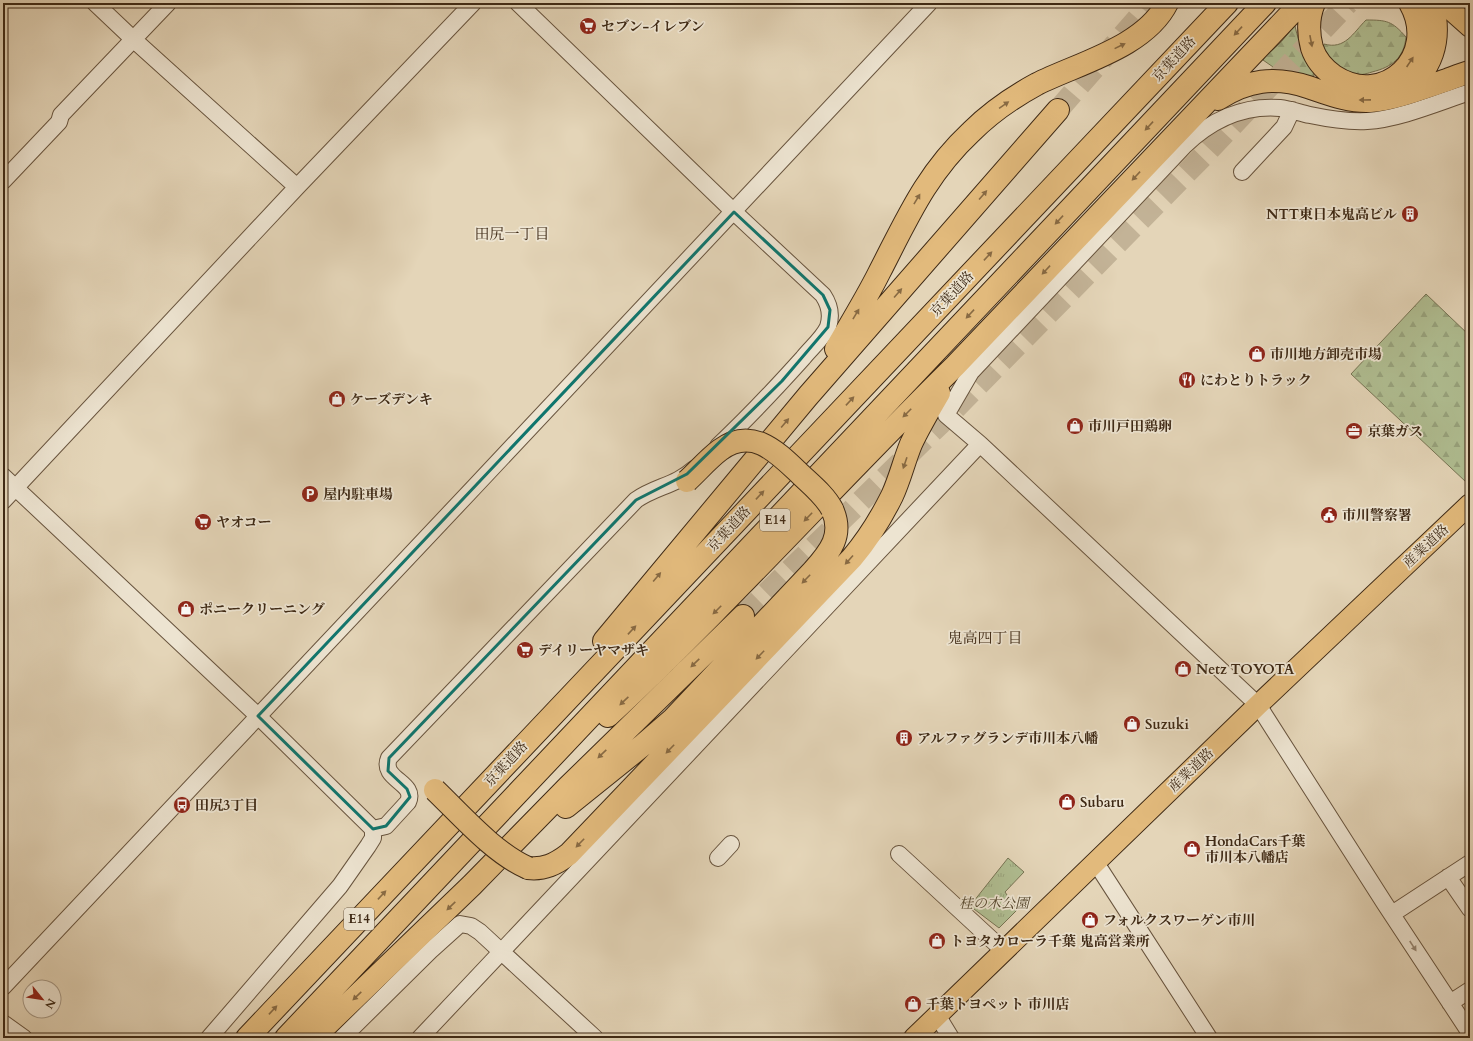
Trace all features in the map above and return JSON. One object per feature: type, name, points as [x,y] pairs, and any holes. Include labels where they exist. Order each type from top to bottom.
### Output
[{"type":"highway","points":[[808,396],[863,304],[920,194],[938,167],[955,147],[987,117],[1022,93],[1045,80],[1135,39],[1156,21],[1167,3]]},
{"type":"highway","name":"京葉道路","points":[[247,1038],[1227,3]]},
{"type":"highway","name":"京葉道路","points":[[286,1038],[1265,3]]},
{"type":"highway","points":[[455,858],[658,670],[755,572],[955,366],[1301,3]]},
{"type":"highway","points":[[1314,3],[1310,17],[1309,30],[1310,41],[1318,60],[1324,68],[1343,82],[1354,86],[1385,83],[1394,79],[1414,57],[1420,39],[1418,18],[1410,3]]},
{"type":"highway","points":[[1393,96],[1418,79],[1434,49],[1437,27],[1432,3]]},
{"type":"highway","points":[[1172,137],[1214,101],[1235,88],[1248,84],[1270,81],[1290,82],[1332,96],[1355,101],[1369,101],[1393,96],[1470,72]]},
{"type":"highway","points":[[471,801],[808,396],[1058,110]]},
{"type":"highway","points":[[435,790],[499,850],[513,861],[528,868],[540,868],[552,865],[569,854],[852,558],[870,535],[883,512],[897,483],[918,429],[955,366]]},
{"type":"highway","points":[[472,886],[602,777],[643,746],[672,719],[813,571],[833,545],[836,535],[837,521],[832,509],[824,497],[785,460],[767,446],[754,441],[739,442],[724,447],[687,481]]},
{"type":"highway","points":[[313,1038],[472,886],[568,787],[743,616]]},
{"type":"main road","points":[[1443,3],[1470,27]]},
{"type":"main road","name":"産業道路","points":[[914,1038],[1258,705],[1470,504]]},
{"type":"street","points":[[96,3],[133,39],[297,187]]},
{"type":"street","points":[[3,181],[59,122],[61,116],[168,3]]},
{"type":"street","points":[[3,501],[297,187],[473,3]]},
{"type":"street","points":[[373,829],[386,826],[408,802],[410,797],[410,792],[388,771],[387,766],[389,758],[636,500],[645,494],[667,486],[687,474],[734,431],[777,387],[822,336],[828,327],[830,318],[830,310],[823,295],[734,212],[518,3]]},
{"type":"street","points":[[3,988],[930,3]]},
{"type":"street","points":[[1470,92],[1406,113],[1369,121],[1334,120],[1292,110],[1265,108],[1236,113],[1214,122],[1194,137],[971,372],[946,415],[980,444],[1258,705],[1470,1033]]},
{"type":"street","points":[[1242,172],[1284,127],[1292,110]]},
{"type":"street","points":[[420,1038],[980,444]]},
{"type":"street","points":[[3,476],[258,716],[373,829],[373,838],[340,886],[209,1038]]},
{"type":"street","points":[[718,858],[731,844]]},
{"type":"street","points":[[899,854],[1004,951]]},
{"type":"street","points":[[1096,863],[1209,1038]]},
{"type":"street","points":[[1392,914],[1470,863]]},
{"type":"street","points":[[1448,877],[1470,909]]},
{"type":"street","points":[[342,1038],[430,951],[460,924],[471,926],[480,932],[595,1038]]},
{"type":"street","points":[[1450,1003],[1470,990]]},
{"type":"street","points":[[937,1016],[951,1038]]},
{"type":"street","points":[[3,1023],[24,1038]]},
{"type":"highlighted area","points":[[734,212],[823,295],[830,310],[828,327],[782,381],[687,474],[636,500],[389,758],[388,771],[407,789],[410,797],[386,826],[373,829],[258,716]]},
{"type":"green space","points":[[1366,20],[1389,22],[1397,28],[1406,37],[1403,51],[1391,64],[1379,70],[1359,75],[1347,73],[1339,68],[1322,51],[1324,44],[1338,45],[1353,35]]},
{"type":"green space","points":[[1295,26],[1305,56],[1314,73],[1314,76],[1309,78],[1276,69],[1263,60]]},
{"type":"green space","points":[[1426,294],[1470,336],[1470,479],[1466,482],[1351,374]]},
{"type":"green space","name":"桂の木公園","points":[[1008,858],[1024,872],[1005,892],[1017,910],[999,928],[970,906]]},
{"type":"tunnel","points":[[1058,110],[1151,3]]},
{"type":"tunnel","points":[[743,616],[940,424],[1208,151],[1348,3]]},
{"type":"place","name":"セブン-イレブン","points":[[588,26]]},
{"type":"place","name":"NTT東日本鬼高ビル","points":[[1410,214]]},
{"type":"place","name":"市川地方卸売市場","points":[[1257,354]]},
{"type":"place","name":"にわとりトラック","points":[[1187,380]]},
{"type":"place","name":"ケーズデンキ","points":[[337,399]]},
{"type":"place","name":"市川戸田鶏卵","points":[[1075,426]]},
{"type":"place","name":"京葉ガス","points":[[1354,431]]},
{"type":"place","name":"屋内駐車場","points":[[310,494]]},
{"type":"place","name":"市川警察署","points":[[1329,515]]},
{"type":"place","name":"ヤオコー","points":[[203,522]]},
{"type":"place","name":"ポニークリーニング","points":[[186,609]]},
{"type":"place","name":"デイリーヤマザキ","points":[[525,650]]},
{"type":"place","name":"Netz TOYOTA","points":[[1183,669]]},
{"type":"place","name":"Suzuki","points":[[1132,724]]},
{"type":"place","name":"アルファグランデ市川本八幡","points":[[904,738]]},
{"type":"place","name":"Subaru","points":[[1067,802]]},
{"type":"place","name":"田尻3丁目","points":[[182,805]]},
{"type":"place","name":"HondaCars千葉 市川本八幡店","points":[[1192,849]]},
{"type":"place","name":"フォルクスワーゲン市川","points":[[1090,920]]},
{"type":"place","name":"トヨタカローラ千葉 鬼高営業所","points":[[937,941]]},
{"type":"place","name":"千葉トヨペット 市川店","points":[[913,1004]]},
{"type":"district","name":"田尻一丁目","points":[[512,234]]},
{"type":"district","name":"鬼高四丁目","points":[[985,638]]}]
